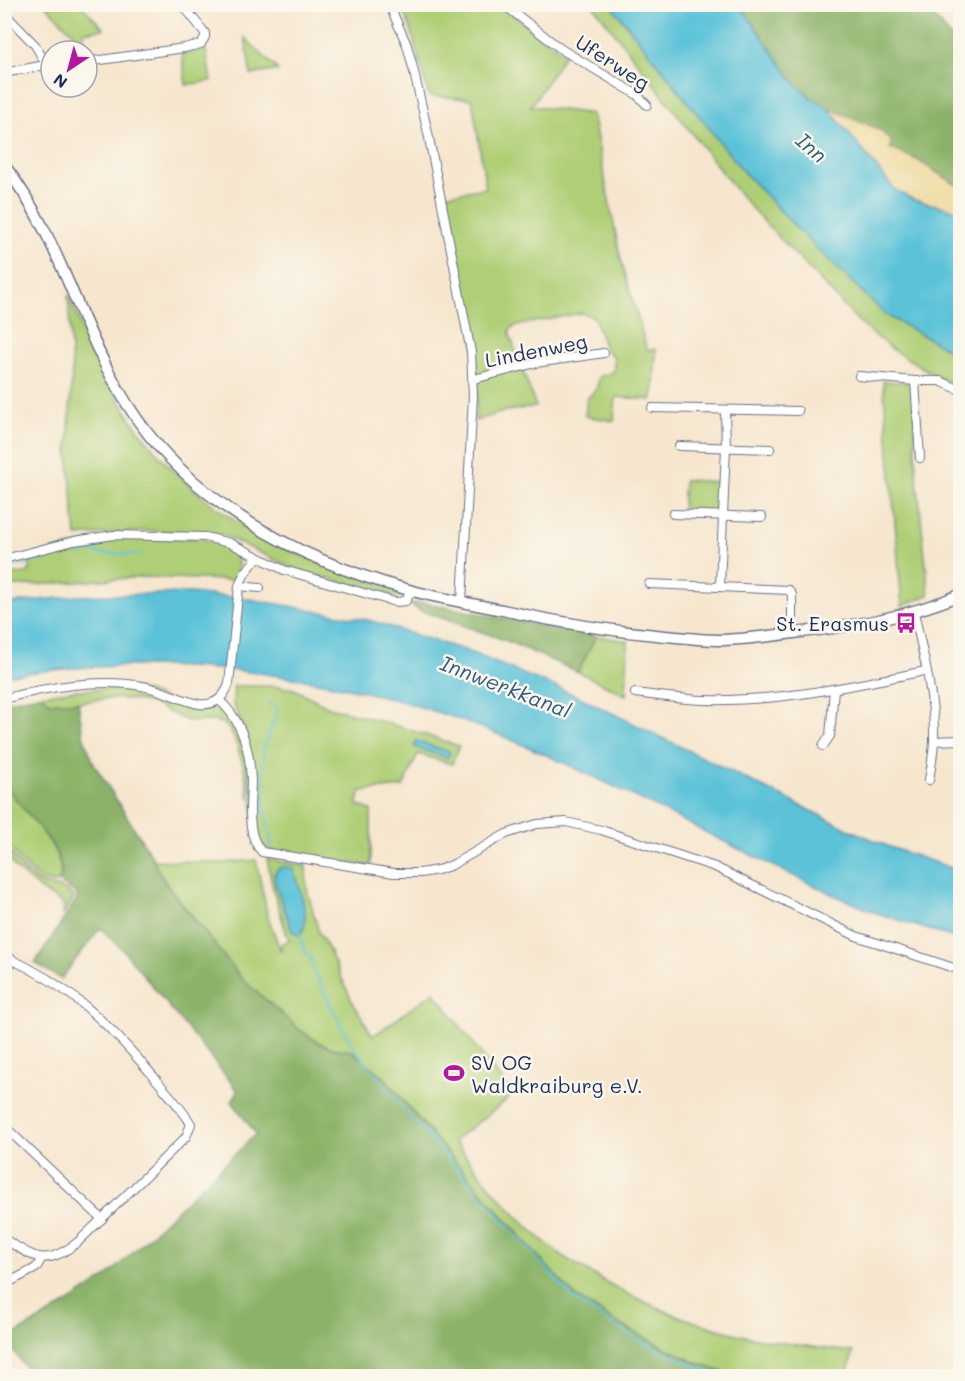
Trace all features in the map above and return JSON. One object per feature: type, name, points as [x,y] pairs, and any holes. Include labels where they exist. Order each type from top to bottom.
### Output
[{"type":"street","points":[[99,60],[201,44],[205,37],[204,31],[182,4]]},
{"type":"street","points":[[389,4],[406,45],[428,133],[468,334],[474,379],[462,602]]},
{"type":"street","name":"Uferweg","points":[[503,4],[547,39],[636,94],[647,105]]},
{"type":"street","points":[[4,13],[39,50]]},
{"type":"street","points":[[4,73],[39,66]]},
{"type":"street","points":[[4,165],[26,197],[47,236],[114,383],[141,424],[174,462],[198,485],[227,507],[285,544],[342,568],[411,590],[462,602],[597,629],[698,639],[750,639],[840,628],[914,612],[960,595]]},
{"type":"street","name":"Lindenweg","points":[[474,379],[536,363],[604,353]]},
{"type":"street","points":[[859,376],[940,381],[960,390]]},
{"type":"street","points":[[915,381],[920,458]]},
{"type":"street","points":[[652,408],[798,411]]},
{"type":"street","points":[[720,586],[726,447],[725,410]]},
{"type":"street","points":[[679,446],[770,449]]},
{"type":"street","points":[[673,514],[762,517]]},
{"type":"street","points":[[4,559],[74,541],[114,535],[205,537],[230,543],[257,558],[303,576],[395,602],[406,601],[411,590]]},
{"type":"street","points":[[4,699],[34,690],[57,687],[123,684],[152,688],[199,705],[219,700],[225,693],[230,678],[239,589],[245,573],[257,558]]},
{"type":"street","points":[[649,584],[789,590],[792,595],[792,634]]},
{"type":"street","points":[[239,589],[260,588]]},
{"type":"street","points":[[914,612],[932,704],[934,741],[929,780]]},
{"type":"street","points":[[635,693],[693,699],[737,699],[834,690],[925,671]]},
{"type":"street","points":[[823,746],[830,736],[834,690]]},
{"type":"street","points":[[219,700],[236,720],[245,741],[250,765],[252,826],[257,847],[261,852],[394,873],[420,873],[445,868],[489,842],[522,828],[550,822],[584,825],[692,858],[856,936],[960,970]]},
{"type":"street","points":[[934,741],[960,740]]},
{"type":"street","points":[[4,978],[8,958],[60,986],[100,1018],[188,1119],[191,1128],[186,1137],[70,1248],[51,1258],[42,1258],[26,1253],[4,1239]]},
{"type":"street","points":[[4,1126],[102,1219]]},
{"type":"street","points":[[4,1285],[36,1268],[42,1258]]},
{"type":"green space","points":[[45,5],[81,5],[104,29],[83,32],[84,39],[75,39],[74,34]]},
{"type":"green space","points":[[400,5],[500,5],[565,54],[531,106],[592,114],[620,256],[647,350],[656,349],[654,388],[651,400],[616,397],[614,421],[585,416],[587,399],[597,388],[599,377],[613,372],[615,358],[605,349],[594,317],[581,313],[514,326],[510,330],[536,407],[506,411],[475,421],[477,384],[474,338],[443,195],[486,188],[472,99],[429,96],[410,27]]},
{"type":"green space","points":[[593,5],[611,5],[742,170],[802,234],[886,315],[960,356],[960,386],[940,378],[893,350],[861,324],[732,185]]},
{"type":"green space","points":[[740,5],[924,5],[960,47],[960,185],[917,160],[890,148],[810,97],[793,81]]},
{"type":"green space","points":[[245,38],[278,70],[251,75]]},
{"type":"green space","points":[[206,50],[211,81],[186,85],[182,53]]},
{"type":"green space","points":[[68,294],[93,352],[124,408],[155,450],[192,488],[257,534],[309,559],[399,591],[401,593],[398,597],[297,570],[213,533],[147,531],[76,536],[68,452],[72,369]]},
{"type":"green space","points":[[883,381],[914,383],[916,469],[929,595],[902,606]]},
{"type":"green space","points":[[684,480],[719,482],[717,514],[682,512]]},
{"type":"green space","points":[[126,538],[180,538],[220,544],[233,550],[237,556],[238,574],[231,580],[143,577],[5,587],[4,575],[28,573],[29,561],[34,555],[85,543]]},
{"type":"green space","points":[[412,603],[425,603],[596,636],[578,672],[507,641],[419,610],[411,605]]},
{"type":"green space","points":[[596,636],[628,641],[626,695],[578,672]]},
{"type":"green space","points":[[234,686],[271,686],[294,689],[329,707],[459,746],[452,764],[418,754],[403,787],[361,791],[357,805],[371,810],[371,866],[268,850],[258,840],[254,825],[247,737],[233,704]]},
{"type":"green space","points":[[131,688],[152,693],[183,706],[220,711],[229,717],[236,725],[245,749],[249,799],[235,739],[222,723],[189,721],[137,700],[110,699],[55,703],[38,695],[75,690]]},
{"type":"green space","points":[[38,695],[50,702],[78,702],[83,735],[94,764],[154,860],[165,883],[242,979],[301,1031],[321,1044],[352,1051],[383,1076],[541,1260],[576,1297],[615,1322],[651,1341],[697,1363],[733,1376],[32,1376],[5,1340],[63,1306],[109,1275],[256,1134],[232,1101],[238,1091],[123,950],[100,928],[61,979],[35,963],[77,899],[77,894],[59,882],[61,870],[52,844],[12,795],[5,780],[4,702]]},
{"type":"green space","points":[[4,784],[51,844],[61,871],[59,882],[43,880],[34,874],[19,859],[4,835]]},
{"type":"green space","points":[[4,843],[32,877],[44,884],[64,890],[74,897],[63,915],[62,903],[41,890],[15,868],[5,853]]},
{"type":"green space","points":[[267,859],[306,866],[307,889],[319,933],[352,1001],[373,1036],[434,992],[513,1095],[454,1141],[500,1197],[538,1236],[562,1256],[611,1285],[680,1317],[750,1337],[853,1352],[847,1376],[733,1376],[697,1363],[651,1341],[615,1322],[576,1297],[541,1260],[383,1076],[352,1051],[321,1044],[301,1031],[242,979],[166,883],[154,860],[222,863],[256,860],[268,917],[281,952],[281,944],[289,941],[273,889]],"holes":[[[297,878],[300,892],[281,897],[275,883]]]},
{"type":"sand","points":[[828,108],[880,130],[891,141],[890,148],[917,160],[960,185],[960,211],[914,200],[895,190]]},
{"type":"water","name":"Inn","points":[[611,5],[740,5],[793,81],[810,97],[828,108],[895,190],[914,200],[960,211],[960,356],[886,315],[802,234],[742,170]]},
{"type":"water","name":"Innwerkkanal","points":[[190,593],[249,599],[368,620],[467,651],[575,695],[848,829],[890,847],[960,871],[960,940],[874,912],[834,895],[590,775],[507,738],[387,697],[324,683],[260,673],[195,667],[131,666],[67,669],[5,676],[5,604],[78,596]]},
{"type":"water","points":[[416,741],[450,752],[448,758],[414,747]]},
{"type":"water","points":[[279,868],[292,868],[303,903],[305,922],[299,935],[292,931],[275,883],[274,874]]},
{"type":"waterway","points":[[77,554],[94,551],[100,554],[141,554]]},
{"type":"waterway","points":[[4,568],[66,555]]},
{"type":"waterway","points":[[268,703],[275,706],[277,711],[263,749],[264,803],[272,847]]},
{"type":"waterway","points":[[299,932],[304,950],[312,961],[315,973],[354,1048],[406,1112],[574,1299],[645,1344],[718,1376]]},
{"type":"place","name":"St. Erasmus","points":[[906,623]]},
{"type":"place","name":"SV OG Waldkraiburg e.V.","points":[[454,1073]]}]
